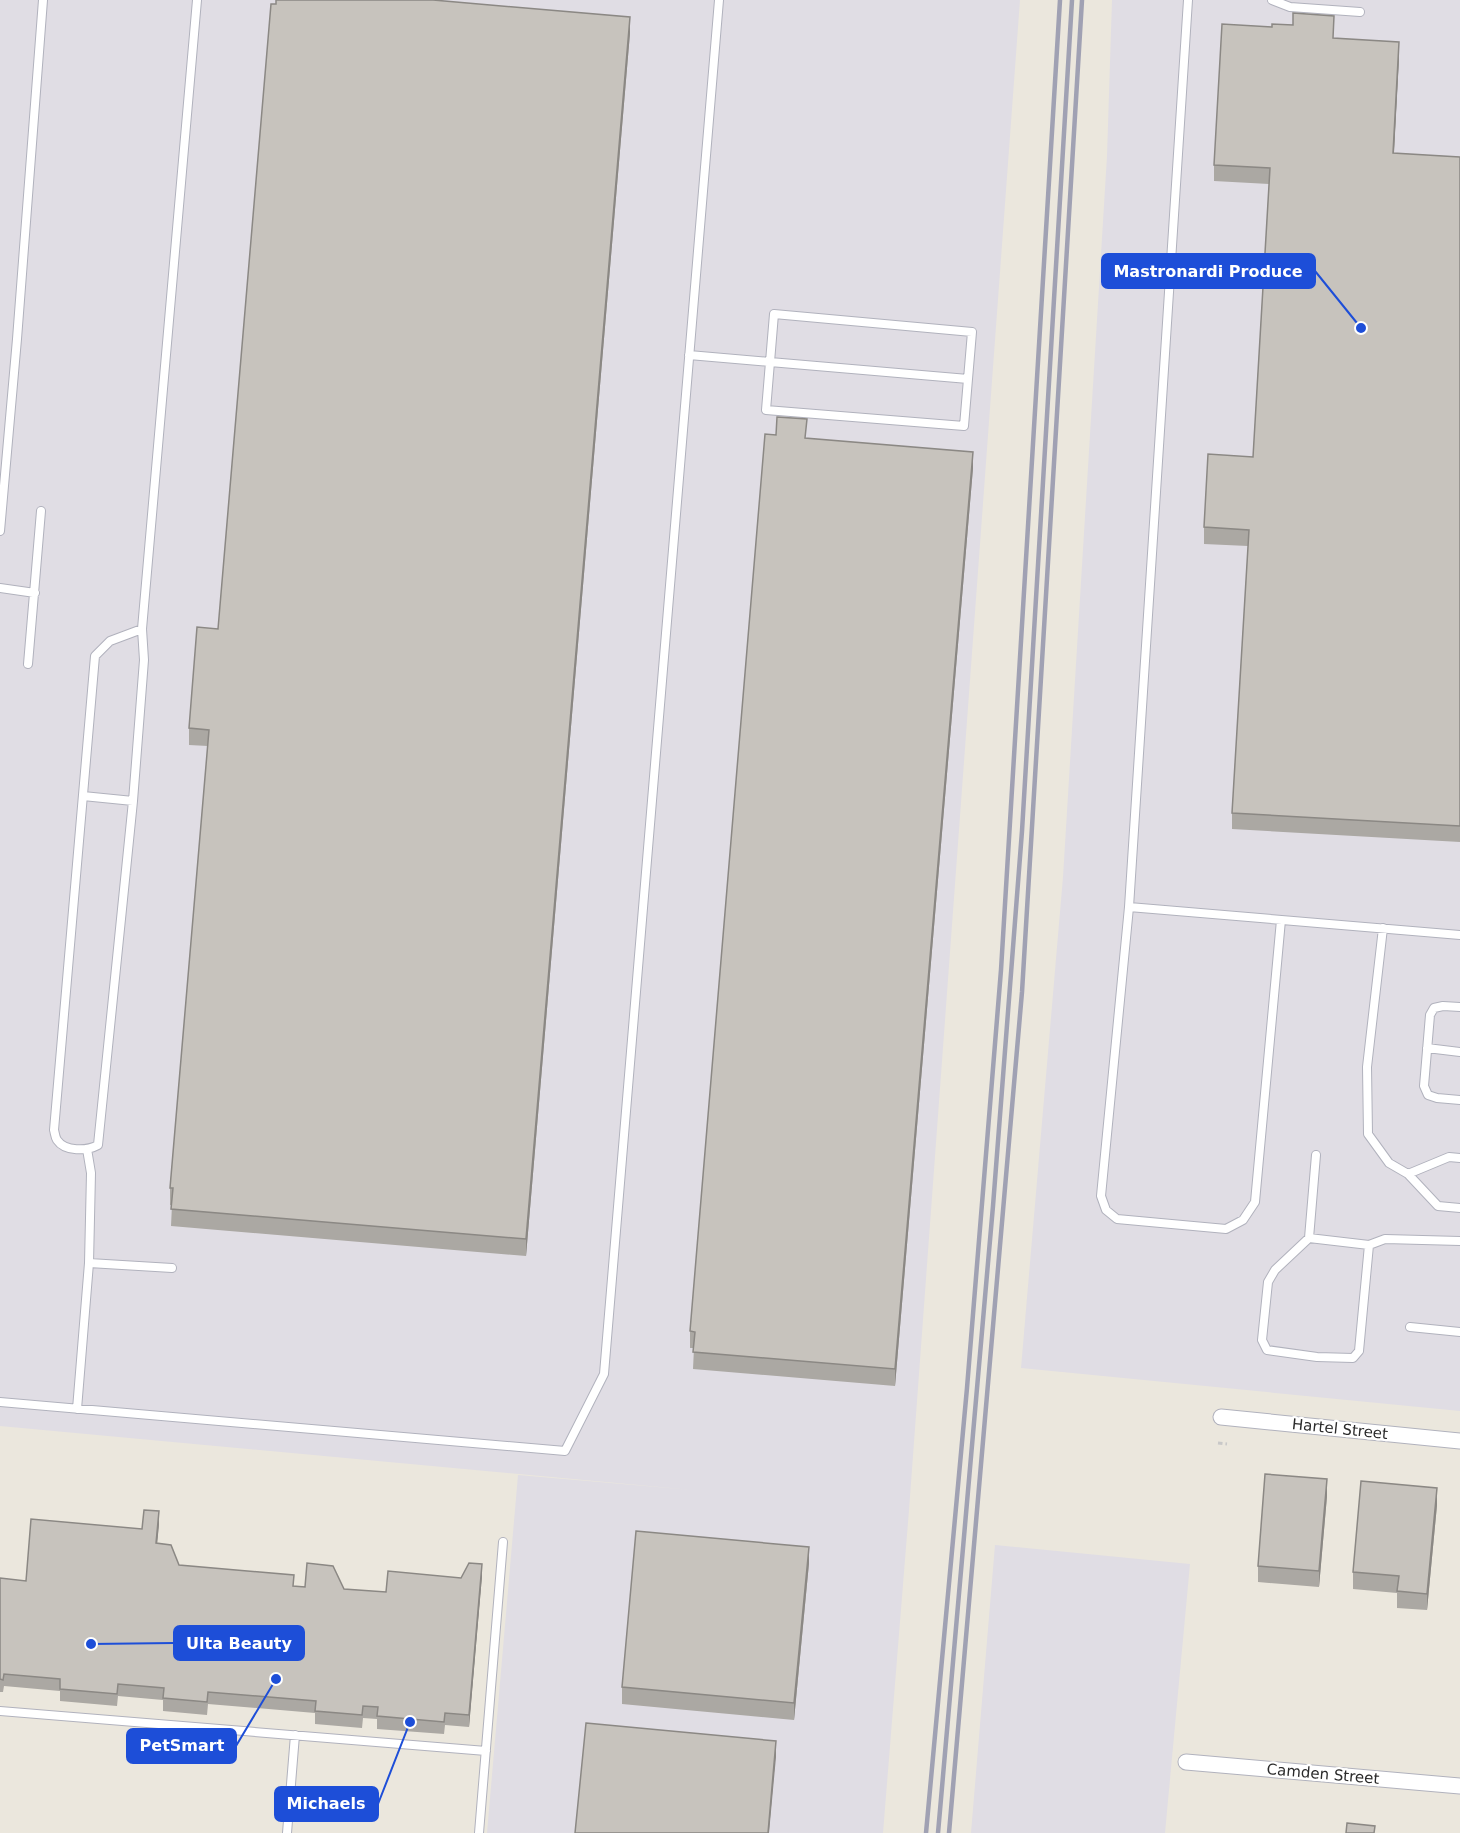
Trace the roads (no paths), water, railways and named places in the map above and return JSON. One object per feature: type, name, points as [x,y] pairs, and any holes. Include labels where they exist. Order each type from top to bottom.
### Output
[{"type":"street","name":"Hartel Street","points":[[1221,1417],[1460,1441]]},
{"type":"street","name":"Camden Street","points":[[1186,1762],[1460,1786]]},
{"type":"lane","points":[[0,531],[43,0]]},
{"type":"lane","points":[[142,629],[110,641],[95,656],[54,1130],[57,1141],[70,1149],[87,1149],[98,1145],[134,801],[144,660],[142,629],[197,0]]},
{"type":"lane","points":[[0,1402],[565,1451],[604,1374],[718,0]]},
{"type":"lane","points":[[1188,0],[1129,907],[1101,1196],[1106,1210],[1117,1219],[1226,1229],[1243,1220],[1255,1203],[1281,920]]},
{"type":"lane","points":[[1272,0],[1290,7],[1309,4],[1360,12]]},
{"type":"lane","points":[[774,314],[972,332],[964,426],[766,410],[770,362],[774,314]]},
{"type":"lane","points":[[689,355],[968,380]]},
{"type":"lane","points":[[28,664],[41,511]]},
{"type":"lane","points":[[0,588],[34,592]]},
{"type":"lane","points":[[83,796],[134,801]]},
{"type":"lane","points":[[1129,907],[1460,935]]},
{"type":"lane","points":[[1383,928],[1366,1067],[1368,1134],[1389,1163],[1408,1174],[1438,1206],[1460,1208]]},
{"type":"lane","points":[[1460,1007],[1434,1008],[1430,1015],[1424,1086],[1428,1095],[1460,1100]]},
{"type":"lane","points":[[1427,1048],[1460,1052]]},
{"type":"lane","points":[[77,1409],[89,1263],[91,1173],[87,1149]]},
{"type":"lane","points":[[1316,1155],[1309,1238],[1275,1270],[1268,1282],[1262,1340],[1267,1350],[1317,1357],[1353,1358],[1359,1351],[1369,1245]]},
{"type":"lane","points":[[1408,1174],[1449,1157],[1460,1158]]},
{"type":"lane","points":[[1309,1238],[1369,1245],[1384,1239],[1460,1241]]},
{"type":"lane","points":[[89,1263],[172,1268]]},
{"type":"lane","points":[[1410,1327],[1460,1332]]},
{"type":"lane","points":[[479,1833],[503,1542]]},
{"type":"lane","points":[[0,1711],[486,1751]]},
{"type":"lane","points":[[287,1833],[296,1735]]},
{"type":"railway","points":[[926,1833],[967,1388],[1001,970],[1060,0]]},
{"type":"railway","points":[[938,1833],[993,1206],[1022,831],[1072,0]]},
{"type":"railway","points":[[949,1833],[1022,992],[1082,0]]},
{"type":"place","name":"Mastronardi Produce","points":[[1361,328]]},
{"type":"place","name":"Ulta Beauty","points":[[91,1644]]},
{"type":"place","name":"PetSmart","points":[[276,1679]]},
{"type":"place","name":"Michaels","points":[[410,1722]]}]
